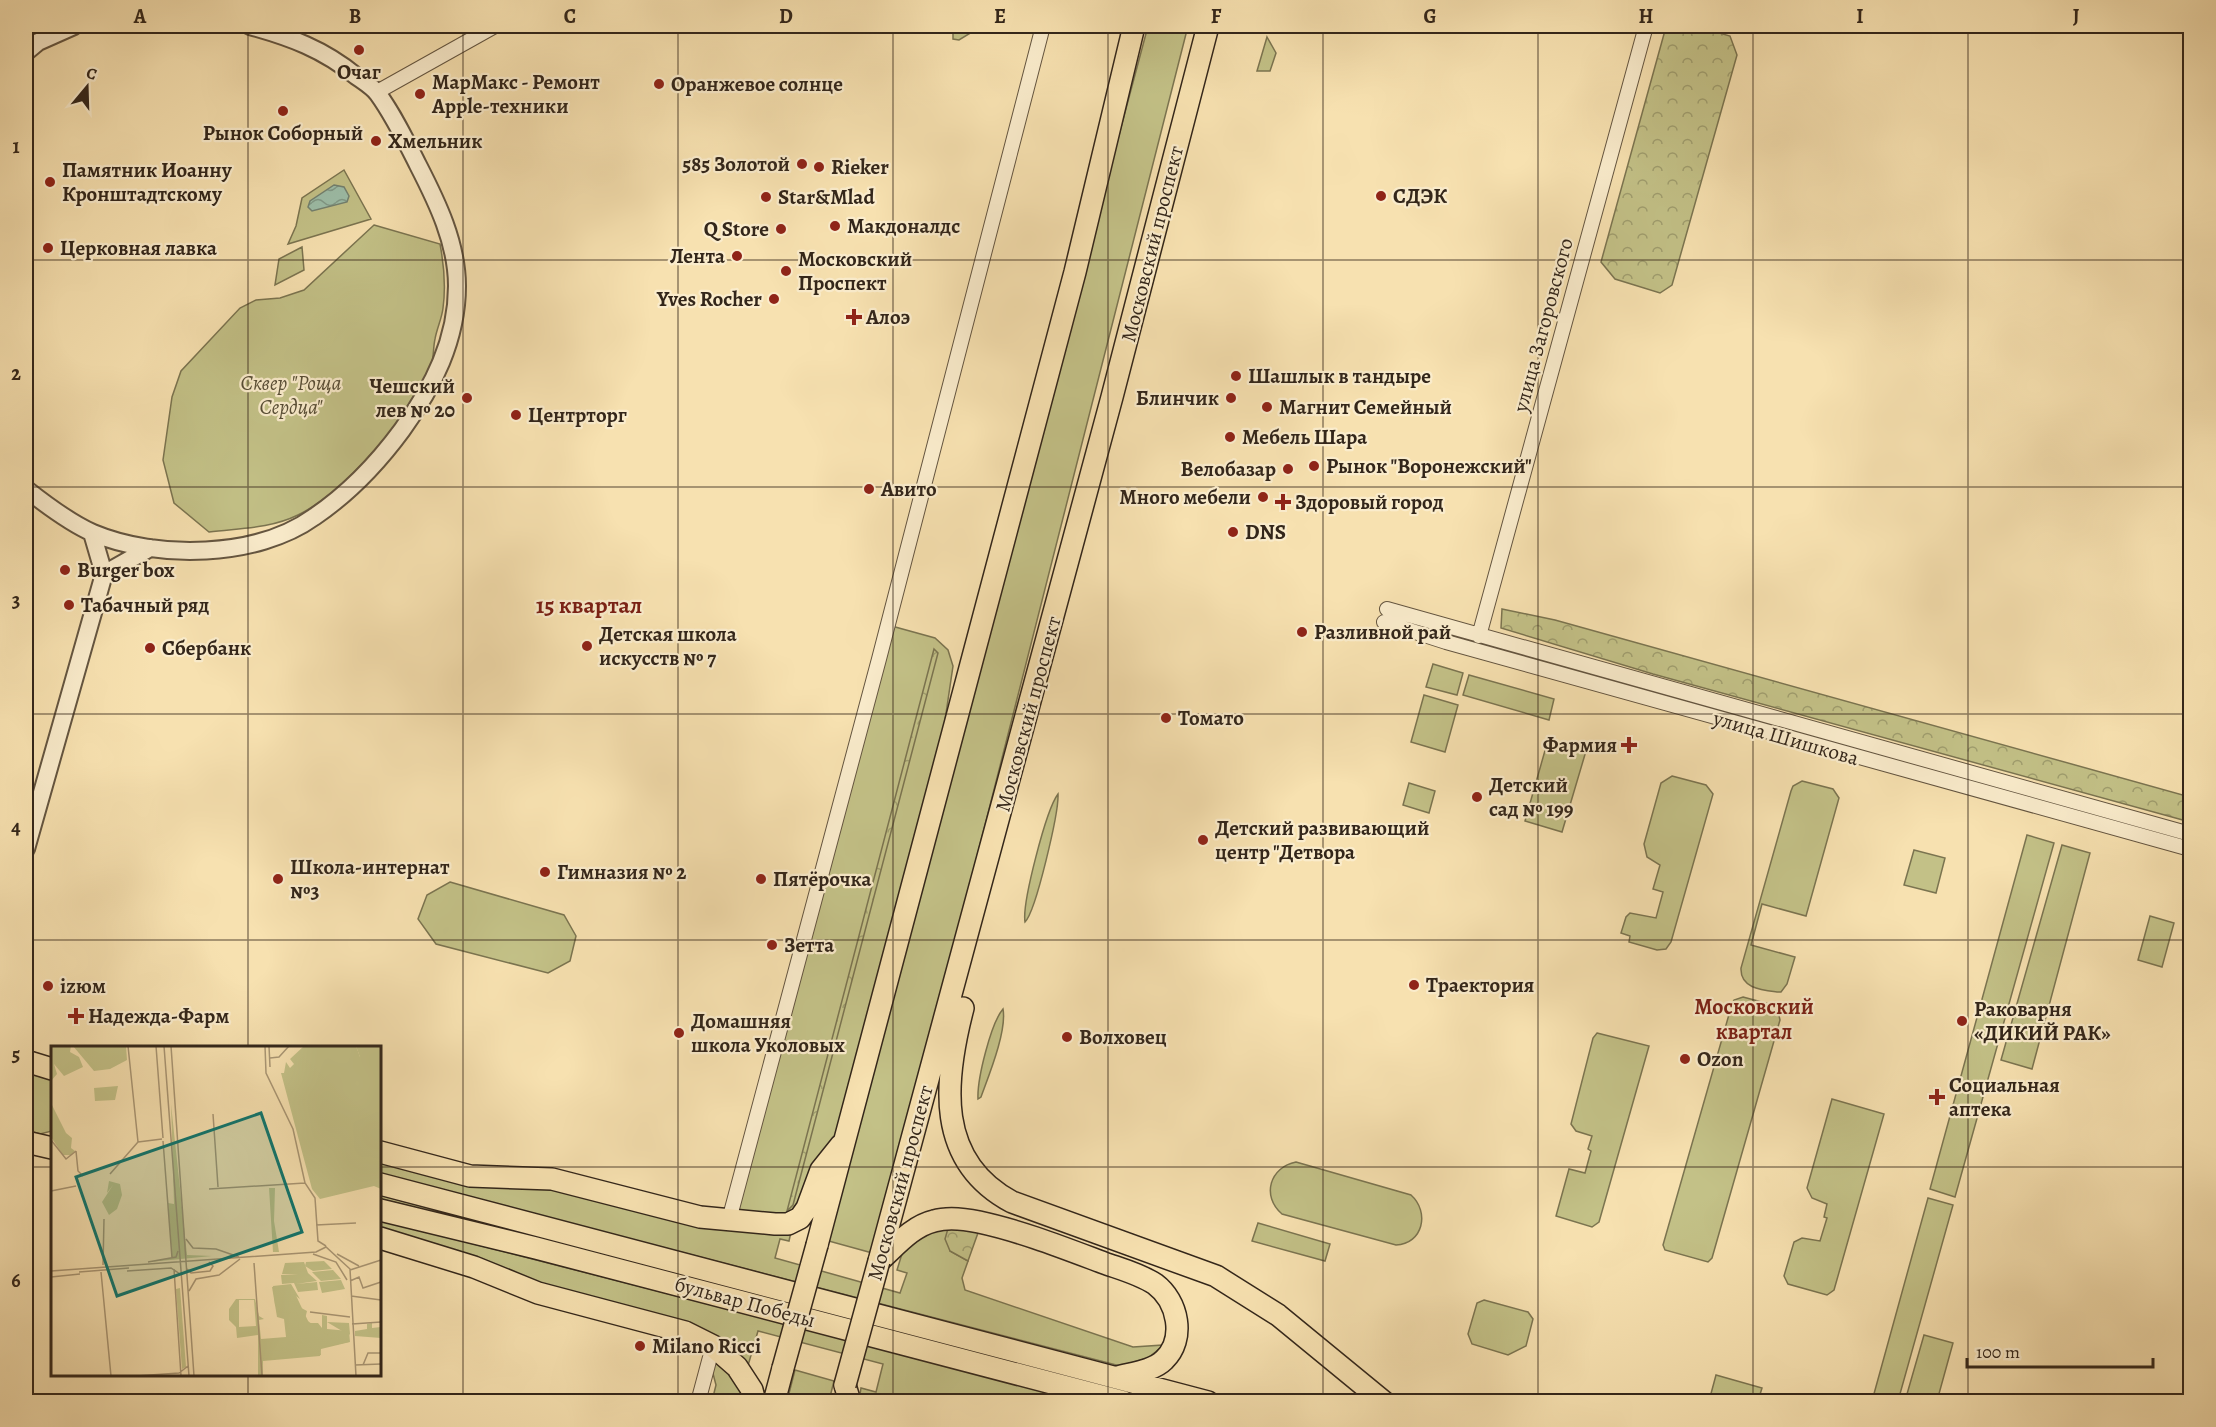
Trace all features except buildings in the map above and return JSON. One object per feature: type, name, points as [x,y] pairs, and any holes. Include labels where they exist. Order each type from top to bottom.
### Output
[{"type":"main road","points":[[774,1401],[847,1137],[1072,282],[1134,26]]},
{"type":"main road","name":"Московский проспект","points":[[846,1396],[879,1261],[986,869],[1208,26]]},
{"type":"main road","points":[[986,869],[979,943],[952,1050],[950,1076],[953,1128],[959,1150],[969,1167],[995,1193],[1012,1202],[1195,1268],[1226,1282],[1278,1315],[1384,1401]]},
{"type":"main road","points":[[26,1060],[51,1069]]},
{"type":"main road","points":[[381,1152],[470,1176],[552,1179],[700,1217],[788,1224],[800,1218],[807,1208],[821,1170],[847,1137]]},
{"type":"main road","name":"бульвар Победы","points":[[381,1184],[1116,1377]]},
{"type":"main road","name":"бульвар Победы","points":[[381,1210],[536,1248],[1116,1400]]},
{"type":"main road","points":[[879,1261],[921,1226],[935,1220],[956,1219],[979,1222],[1045,1242],[1137,1275],[1155,1285],[1167,1299],[1176,1314],[1177,1331],[1172,1349],[1163,1361],[1144,1370],[1116,1377]]},
{"type":"main road","points":[[381,1238],[474,1267],[538,1293],[685,1332],[712,1346],[737,1367],[752,1390],[755,1401]]},
{"type":"main road","points":[[1116,1377],[1208,1401]]},
{"type":"street","points":[[26,52],[38,42],[74,26]]},
{"type":"street","points":[[26,489],[92,533],[150,548],[213,551],[266,541],[312,519],[381,458],[414,414],[444,358],[456,316],[457,284],[452,243],[420,168],[377,92],[321,51],[292,37],[250,26]]},
{"type":"street","points":[[377,92],[495,26]]},
{"type":"street","points":[[729,1220],[888,625],[1043,26]]},
{"type":"street","name":"улица Загоровского","points":[[1479,636],[1646,26]]},
{"type":"street","points":[[26,849],[104,574],[92,533]]},
{"type":"street","points":[[104,574],[150,548]]},
{"type":"street","name":"улица Шишкова","points":[[2190,834],[1479,636],[1385,615],[1478,651],[2190,849]]},
{"type":"street","points":[[699,1401],[712,1346]]},
{"type":"green space","points":[[953,26],[982,26],[959,40],[953,39]]},
{"type":"green space","points":[[1148,26],[1188,26],[876,1254],[825,1240]]},
{"type":"green space","points":[[1674,26],[1695,26],[1730,36],[1737,55],[1672,285],[1660,293],[1615,279],[1601,262],[1664,34]]},
{"type":"green space","points":[[1267,37],[1276,53],[1270,71],[1257,71]]},
{"type":"green space","points":[[344,170],[371,219],[288,244],[296,226],[302,198]]},
{"type":"green space","name":"Сквер \"Роща Сердца\"","points":[[374,225],[440,244],[444,276],[442,316],[435,339],[432,363],[421,385],[393,428],[375,450],[336,489],[316,504],[298,515],[276,523],[209,532],[174,503],[163,460],[172,397],[181,371],[240,308],[256,300],[280,298],[304,290]]},
{"type":"green space","points":[[302,247],[304,270],[275,285],[279,259]]},
{"type":"green space","points":[[1502,609],[1555,620],[2190,797],[2190,822],[1653,674],[1501,628]]},
{"type":"green space","points":[[888,625],[935,638],[948,650],[953,666],[941,747],[847,1137],[800,1218],[729,1220]]},
{"type":"green space","points":[[934,649],[938,653],[793,1205],[787,1211]]},
{"type":"green space","points":[[1433,664],[1463,673],[1457,695],[1426,687]]},
{"type":"green space","points":[[1469,675],[1554,699],[1549,720],[1463,695]]},
{"type":"green space","points":[[1424,695],[1458,705],[1445,752],[1411,742]]},
{"type":"green space","points":[[1548,740],[1586,751],[1562,832],[1525,821]]},
{"type":"green space","points":[[1672,776],[1706,785],[1713,794],[1671,942],[1666,949],[1657,950],[1629,942],[1630,936],[1621,933],[1626,917],[1630,913],[1656,918],[1663,892],[1653,889],[1660,865],[1647,857],[1644,844],[1661,783]]},
{"type":"green space","points":[[1802,781],[1833,789],[1839,798],[1806,916],[1762,904],[1751,945],[1795,957],[1787,984],[1781,992],[1764,990],[1748,984],[1744,980],[1741,968],[1791,791],[1793,786]]},
{"type":"green space","points":[[1409,783],[1435,791],[1429,813],[1403,805]]},
{"type":"green space","points":[[1058,794],[1046,861],[1035,900],[1025,922],[1027,896],[1036,857],[1047,818]]},
{"type":"green space","points":[[2027,835],[2054,843],[1955,1197],[1930,1189]]},
{"type":"green space","points":[[2062,845],[2090,853],[2032,1069],[2001,1060]]},
{"type":"green space","points":[[1914,850],[1945,858],[1936,893],[1904,885]]},
{"type":"green space","points":[[450,882],[564,915],[576,936],[570,961],[548,973],[436,944],[418,919],[427,895]]},
{"type":"green space","points":[[2150,916],[2174,923],[2162,967],[2138,960]]},
{"type":"green space","points":[[1743,997],[1769,1004],[1778,1011],[1780,1020],[1712,1258],[1708,1262],[1665,1250],[1663,1245],[1732,1004],[1734,1000]]},
{"type":"green space","points":[[1003,1009],[1004,1018],[996,1053],[981,1097],[978,1099],[986,1052],[994,1026]]},
{"type":"green space","points":[[1597,1033],[1649,1046],[1599,1222],[1592,1227],[1556,1216],[1569,1169],[1585,1173],[1591,1151],[1588,1149],[1592,1136],[1576,1131],[1571,1124],[1593,1038]]},
{"type":"green space","points":[[26,1071],[51,1078],[51,1131],[40,1134],[26,1130]]},
{"type":"green space","points":[[1832,1099],[1884,1114],[1834,1290],[1827,1295],[1788,1284],[1784,1276],[1794,1242],[1802,1238],[1820,1241],[1827,1218],[1824,1217],[1827,1204],[1812,1198],[1807,1188]]},
{"type":"green space","points":[[381,1161],[537,1185],[791,1232],[789,1241],[780,1239],[775,1258],[900,1293],[907,1273],[897,1270],[905,1244],[949,1225],[950,1251],[968,1261],[962,1278],[965,1290],[1133,1347],[1164,1345],[1148,1358],[1120,1366],[381,1174]]},
{"type":"green space","points":[[1296,1162],[1411,1195],[1417,1202],[1422,1218],[1418,1233],[1405,1243],[1396,1245],[1282,1214],[1272,1199],[1271,1183],[1280,1170]]},
{"type":"green space","points":[[381,1191],[1181,1401],[1151,1401],[381,1199]]},
{"type":"green space","points":[[1928,1198],[1953,1205],[1898,1401],[1872,1401]]},
{"type":"green space","points":[[381,1220],[1087,1401],[892,1402],[873,1398],[871,1401],[859,1401],[861,1388],[876,1392],[883,1364],[758,1331],[747,1369],[739,1355],[381,1232]]},
{"type":"green space","points":[[1258,1223],[1330,1244],[1325,1261],[1252,1241]]},
{"type":"green space","points":[[949,1225],[979,1230],[968,1261],[950,1251],[945,1239]]},
{"type":"green space","points":[[1484,1300],[1528,1312],[1533,1319],[1526,1346],[1508,1355],[1472,1344],[1468,1334],[1477,1303]]},
{"type":"green space","points":[[1924,1335],[1953,1343],[1937,1401],[1905,1401]]},
{"type":"green space","points":[[717,1360],[735,1377],[746,1401],[712,1401],[716,1385],[711,1366]]},
{"type":"green space","points":[[795,1370],[834,1381],[829,1401],[787,1401]]},
{"type":"green space","points":[[1716,1375],[1762,1388],[1758,1401],[1709,1401]]},
{"type":"water","points":[[334,185],[344,187],[349,196],[347,202],[312,211],[308,207],[310,201]]},
{"type":"place","name":"Очаг","points":[[359,50]]},
{"type":"place","name":"Оранжевое солнце","points":[[659,84]]},
{"type":"place","name":"МарМакс - Ремонт Apple-техники","points":[[420,94]]},
{"type":"place","name":"Рынок Соборный","points":[[283,111]]},
{"type":"place","name":"Хмельник","points":[[376,141]]},
{"type":"place","name":"585 Золотой","points":[[802,164]]},
{"type":"place","name":"Rieker","points":[[819,167]]},
{"type":"place","name":"Памятник Иоанну Кронштадтскому","points":[[50,182]]},
{"type":"place","name":"СДЭК","points":[[1381,196]]},
{"type":"place","name":"Star&Mlad","points":[[766,197]]},
{"type":"place","name":"Макдоналдс","points":[[835,226]]},
{"type":"place","name":"Q Store","points":[[781,229]]},
{"type":"place","name":"Церковная лавка","points":[[48,248]]},
{"type":"place","name":"Лента","points":[[737,256]]},
{"type":"place","name":"Московский Проспект","points":[[786,271]]},
{"type":"place","name":"Yves Rocher","points":[[774,299]]},
{"type":"place","name":"Алоэ","points":[[854,317]]},
{"type":"place","name":"Шашлык в тандыре","points":[[1236,376]]},
{"type":"place","name":"Чешский лев № 20","points":[[467,398]]},
{"type":"place","name":"Блинчик","points":[[1231,398]]},
{"type":"place","name":"Магнит Семейный","points":[[1267,407]]},
{"type":"place","name":"Центрторг","points":[[516,415]]},
{"type":"place","name":"Мебель Шара","points":[[1230,437]]},
{"type":"place","name":"Рынок \"Воронежский\"","points":[[1314,466]]},
{"type":"place","name":"Велобазар","points":[[1288,469]]},
{"type":"place","name":"Авито","points":[[869,489]]},
{"type":"place","name":"Много мебели","points":[[1263,497]]},
{"type":"place","name":"Здоровый город","points":[[1283,502]]},
{"type":"place","name":"DNS","points":[[1233,532]]},
{"type":"place","name":"Burger box","points":[[65,570]]},
{"type":"place","name":"Табачный ряд","points":[[69,605]]},
{"type":"place","name":"Разливной рай","points":[[1302,632]]},
{"type":"place","name":"Детская школа искусств № 7","points":[[587,646]]},
{"type":"place","name":"Сбербанк","points":[[150,648]]},
{"type":"place","name":"Томато","points":[[1166,718]]},
{"type":"place","name":"Фармия","points":[[1629,745]]},
{"type":"place","name":"Детский сад № 199","points":[[1477,797]]},
{"type":"place","name":"Детский развивающий центр \"Детвора","points":[[1203,840]]},
{"type":"place","name":"Гимназия № 2","points":[[545,872]]},
{"type":"place","name":"Школа-интернат №3","points":[[278,879]]},
{"type":"place","name":"Пятёрочка","points":[[761,879]]},
{"type":"place","name":"Зетта","points":[[772,945]]},
{"type":"place","name":"Траектория","points":[[1414,985]]},
{"type":"place","name":"izюм","points":[[48,986]]},
{"type":"place","name":"Надежда-Фарм","points":[[76,1016]]},
{"type":"place","name":"Раковарня «ДИКИЙ РАК»","points":[[1962,1021]]},
{"type":"place","name":"Домашняя школа Уколовых","points":[[679,1033]]},
{"type":"place","name":"Волховец","points":[[1067,1037]]},
{"type":"place","name":"Ozon","points":[[1685,1059]]},
{"type":"place","name":"Социальная аптека","points":[[1937,1097]]},
{"type":"place","name":"Milano Ricci","points":[[640,1346]]},
{"type":"district","name":"15 квартал","points":[[589,605]]},
{"type":"district","name":"Московский квартал","points":[[1754,1018]]}]
